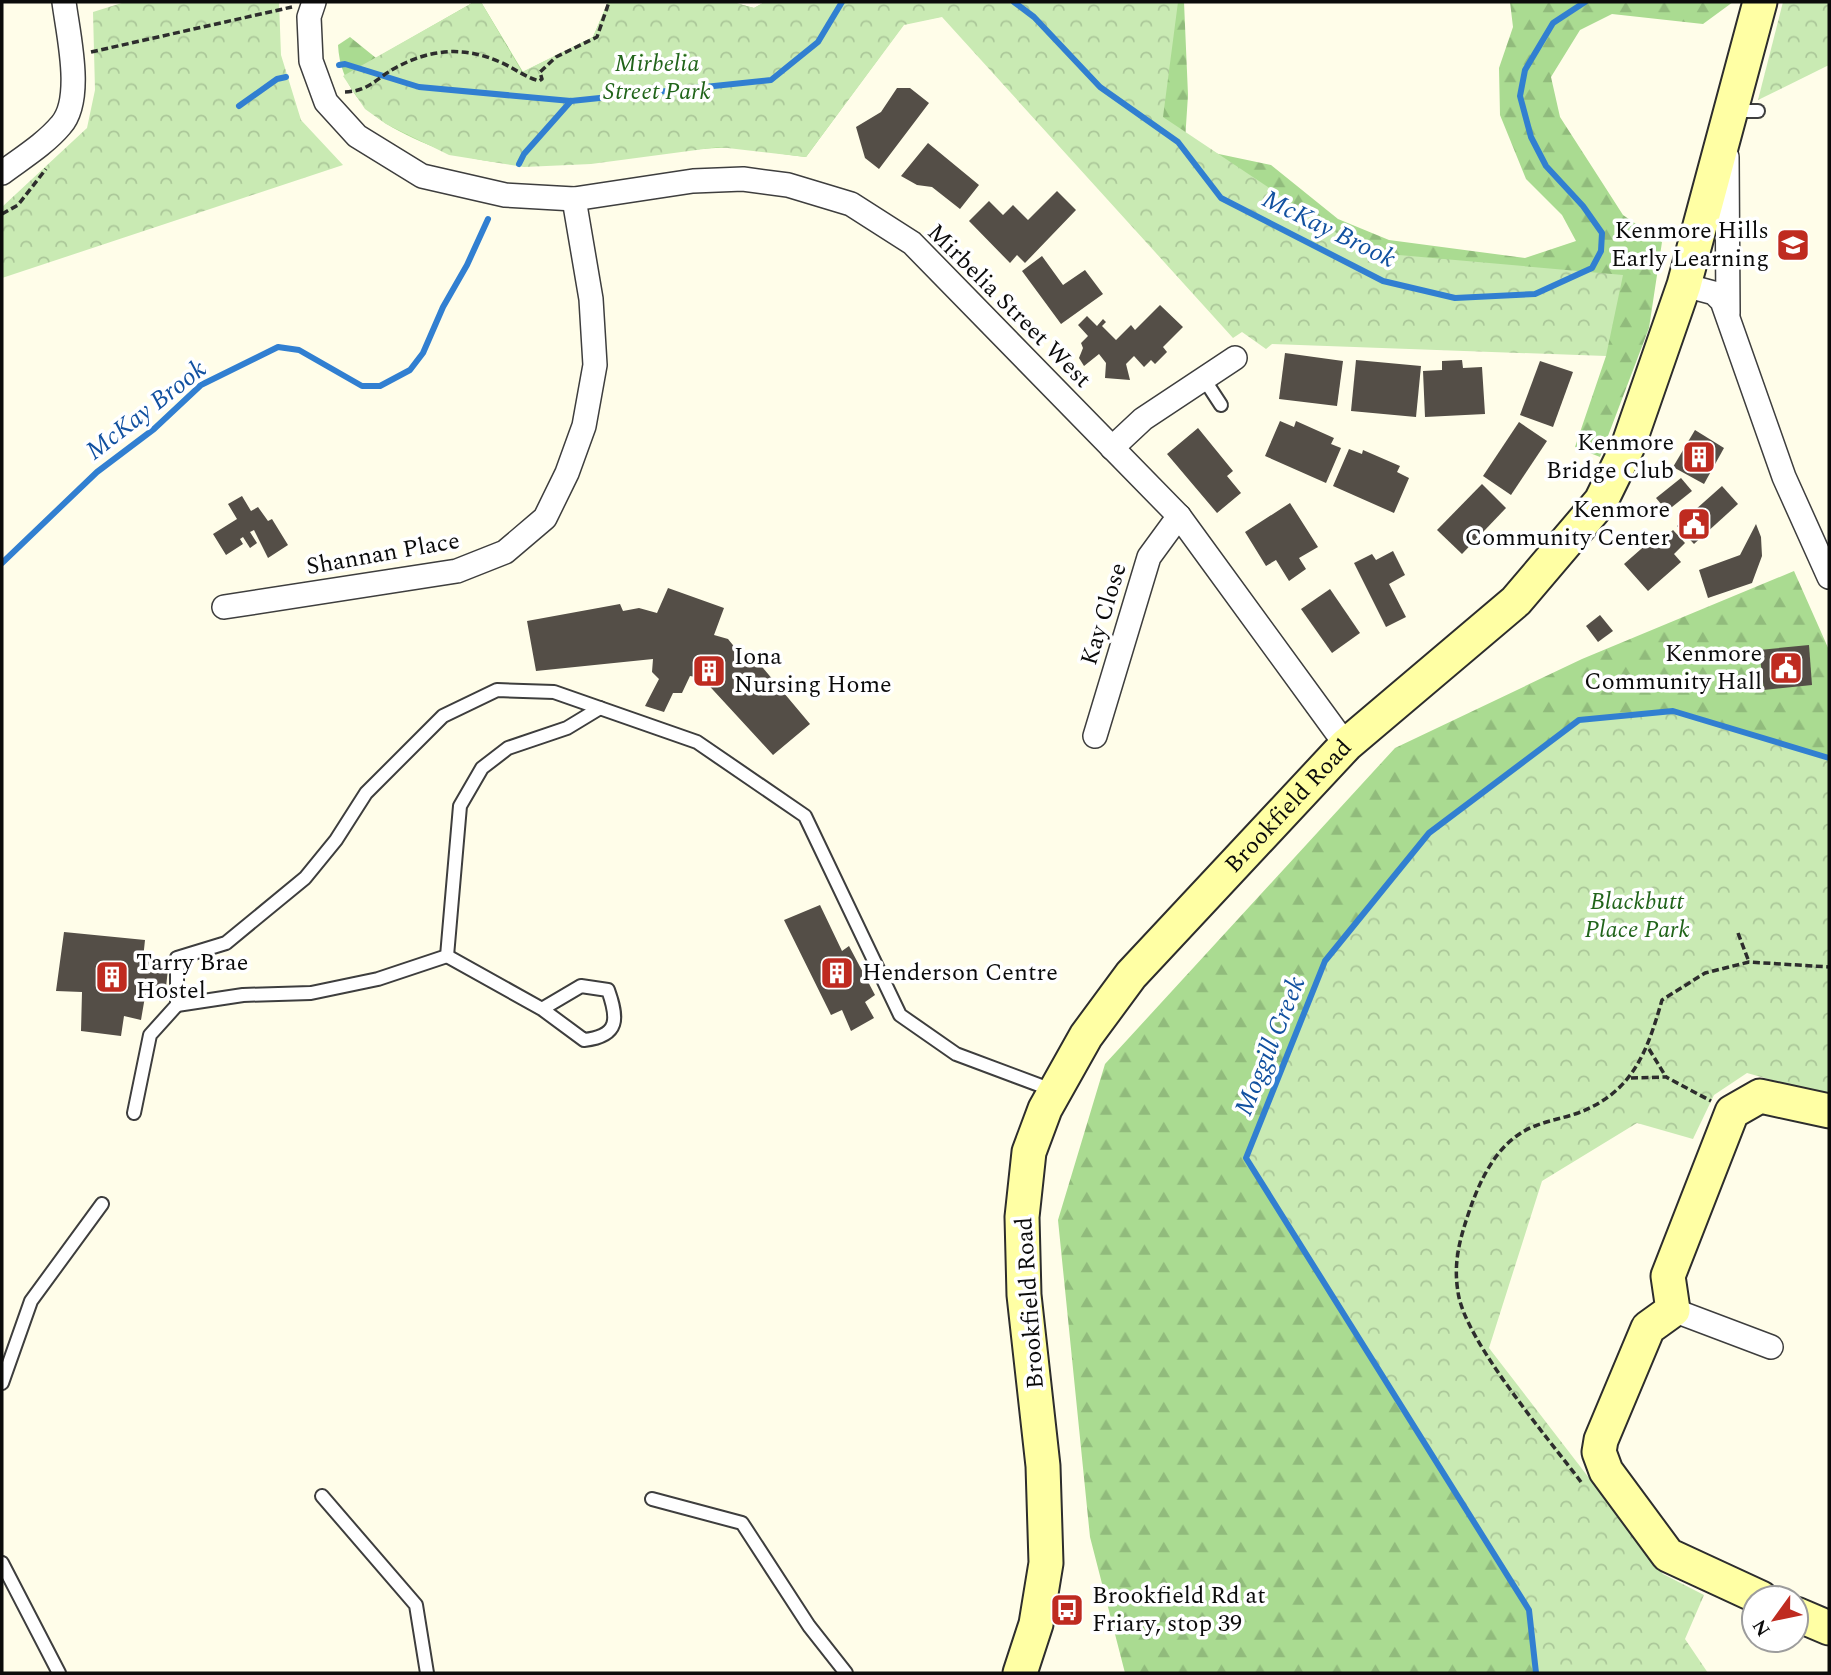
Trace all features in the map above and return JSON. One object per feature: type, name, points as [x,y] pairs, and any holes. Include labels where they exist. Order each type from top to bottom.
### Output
[{"type":"main road","name":"Brookfield Road","points":[[1020,1673],[1036,1624],[1046,1563],[1043,1466],[1024,1295],[1022,1217],[1029,1152],[1055,1091],[1086,1036],[1131,975],[1346,745],[1516,601],[1601,501],[1628,446],[1684,285],[1738,115],[1760,2]]},
{"type":"main road","points":[[1740,1588],[1668,1555],[1606,1471],[1599,1452],[1601,1440],[1648,1328],[1673,1310],[1668,1276],[1732,1112],[1760,1096],[1829,1111]]},
{"type":"main road","points":[[1810,1620],[1829,1628]]},
{"type":"street","points":[[2,173],[63,123],[72,106],[72,66],[64,2]]},
{"type":"street","name":"Mirbelia Street West","points":[[314,2],[309,17],[311,61],[326,102],[357,136],[422,176],[505,195],[573,199],[693,181],[743,179],[788,185],[851,204],[912,243],[1179,516],[1346,745]]},
{"type":"street","points":[[1728,313],[1738,115]]},
{"type":"street","name":"Shannan Place","points":[[224,607],[457,571],[505,552],[545,517],[567,473],[584,426],[595,365],[591,299],[573,199]]},
{"type":"street","points":[[1684,285],[1714,293],[1728,313],[1784,477],[1829,577]]},
{"type":"street","points":[[1112,448],[1143,419],[1235,358]]},
{"type":"street","name":"Kay Close","points":[[1095,736],[1149,557],[1179,516]]},
{"type":"street","points":[[1673,1310],[1771,1347]]},
{"type":"lane","points":[[1204,379],[1221,405]]},
{"type":"lane","points":[[177,1005],[177,958],[226,943],[305,878],[336,840],[366,793],[443,716],[497,690],[554,692],[697,742],[805,816],[901,1015],[956,1054],[1055,1091]]},
{"type":"lane","points":[[447,956],[460,806],[482,768],[508,748],[567,728],[600,708]]},
{"type":"lane","points":[[134,1113],[149,1035],[177,1005],[243,995],[312,993],[378,979],[447,956],[542,1009],[584,1040],[601,1038],[612,1029],[617,1014],[608,990],[581,986],[542,1009]]},
{"type":"lane","points":[[2,1383],[31,1301],[102,1203]]},
{"type":"lane","points":[[322,1496],[416,1605],[427,1673]]},
{"type":"lane","points":[[652,1499],[742,1523],[808,1626],[846,1673]]},
{"type":"lane","points":[[2,1563],[59,1673]]},
{"type":"path","points":[[344,92],[363,91],[387,72],[418,56],[444,50],[486,57],[539,81],[542,79],[540,72],[546,64],[597,37],[609,2]]},
{"type":"path","points":[[86,53],[283,9]]},
{"type":"path","points":[[2,214],[18,205],[52,161]]},
{"type":"path","points":[[1738,933],[1749,962]]},
{"type":"path","points":[[1581,1483],[1477,1341],[1458,1294],[1456,1251],[1474,1198],[1494,1160],[1517,1135],[1541,1123],[1580,1112],[1613,1094],[1630,1078],[1648,1048],[1662,1000],[1705,973],[1749,962],[1829,967]]},
{"type":"path","points":[[1648,1048],[1667,1077],[1732,1112]]},
{"type":"path","points":[[1630,1078],[1667,1077]]},
{"type":"green space","points":[[125,2],[279,2],[281,55],[301,120],[343,165],[2,278],[2,207],[87,128],[95,90],[93,12]]},
{"type":"green space","name":"Mirbelia Street Park","points":[[474,2],[481,2],[523,72],[593,37],[608,2],[732,2],[754,8],[765,2],[1184,2],[1188,95],[1185,141],[1214,153],[1271,165],[1338,219],[1389,240],[1525,258],[1576,241],[1562,215],[1526,179],[1500,115],[1499,68],[1513,27],[1510,2],[1733,2],[1703,24],[1612,14],[1580,30],[1551,77],[1560,117],[1623,215],[1662,242],[1649,328],[1600,457],[1575,447],[1606,356],[1590,333],[1383,322],[985,8],[904,24],[806,157],[727,148],[556,164],[517,164],[479,160],[440,149],[399,131],[365,106],[356,96],[343,72],[338,45],[350,37],[376,58]]},
{"type":"green space","name":"Mirbelia Street Park","points":[[474,2],[481,2],[522,72],[593,37],[608,2],[732,2],[754,8],[765,2],[1178,2],[1163,117],[1365,252],[1623,275],[1606,356],[1272,344],[1266,349],[1242,332],[1233,338],[942,17],[904,25],[806,157],[719,147],[591,164],[524,167],[449,155],[386,124],[365,109],[343,76]]},
{"type":"green space","points":[[1783,2],[1829,2],[1829,65],[1758,100]]},
{"type":"green space","points":[[1794,571],[1829,650],[1829,919],[1358,1028],[1589,1673],[1125,1673],[1090,1537],[1058,1220],[1105,1064],[1395,748],[1582,659]]},
{"type":"green space","name":"Blackbutt Place Park","points":[[1673,711],[1829,758],[1829,1096],[1747,1073],[1714,1095],[1693,1139],[1637,1123],[1542,1181],[1489,1348],[1663,1574],[1704,1595],[1685,1639],[1708,1673],[1536,1673],[1529,1610],[1246,1158],[1325,961],[1429,833],[1579,720]]},
{"type":"building","points":[[897,88],[910,88],[929,103],[879,169],[865,158],[856,127],[881,112]]},
{"type":"building","points":[[928,143],[979,185],[960,209],[932,187],[917,185],[901,176]]},
{"type":"building","points":[[1057,191],[1076,210],[1025,263],[1017,255],[1010,263],[969,221],[989,201],[1003,215],[1013,205],[1028,220]]},
{"type":"building","points":[[1042,256],[1063,285],[1085,270],[1103,294],[1061,324],[1022,271]]},
{"type":"building","points":[[1160,305],[1183,327],[1163,347],[1167,352],[1155,364],[1151,360],[1144,367],[1134,356],[1126,364],[1130,380],[1105,378],[1106,363],[1099,354],[1084,366],[1079,358],[1083,348],[1081,343],[1088,336],[1078,325],[1087,316],[1097,326],[1103,319],[1106,322],[1102,326],[1116,340],[1131,325],[1135,330]]},
{"type":"building","points":[[1285,353],[1343,361],[1337,406],[1279,399]]},
{"type":"building","points":[[1356,360],[1421,366],[1416,417],[1351,411]]},
{"type":"building","points":[[1462,360],[1463,368],[1482,367],[1485,414],[1425,417],[1423,371],[1442,370],[1442,361]]},
{"type":"building","points":[[1540,361],[1573,372],[1553,427],[1520,415]]},
{"type":"building","points":[[1280,421],[1294,427],[1296,421],[1334,438],[1331,444],[1341,448],[1326,483],[1265,456]]},
{"type":"building","points":[[1519,422],[1547,441],[1511,495],[1483,476]]},
{"type":"building","points":[[1198,428],[1233,471],[1227,476],[1241,493],[1217,513],[1167,454]]},
{"type":"building","name":"Kenmore Bridge Club","points":[[1695,430],[1724,448],[1704,484],[1673,467]]},
{"type":"building","points":[[1349,449],[1362,454],[1363,450],[1400,466],[1397,472],[1409,478],[1394,513],[1333,486]]},
{"type":"building","points":[[1681,478],[1692,491],[1667,511],[1656,498]]},
{"type":"building","points":[[1482,484],[1506,508],[1462,554],[1437,530]]},
{"type":"building","points":[[1722,486],[1738,504],[1694,544],[1677,526]]},
{"type":"building","points":[[242,496],[251,511],[258,507],[268,521],[272,519],[288,545],[268,558],[254,530],[250,532],[257,543],[250,548],[243,537],[240,539],[243,544],[226,555],[213,534],[237,519],[228,504]]},
{"type":"building","points":[[1290,503],[1318,547],[1299,558],[1306,569],[1289,581],[1276,560],[1266,566],[1245,532]]},
{"type":"building","points":[[1756,524],[1761,537],[1762,556],[1752,583],[1708,598],[1699,570],[1740,555]]},
{"type":"building","points":[[1673,530],[1685,543],[1674,554],[1681,562],[1648,591],[1624,564],[1657,535],[1662,540]]},
{"type":"building","points":[[1393,551],[1405,575],[1389,584],[1406,617],[1386,627],[1354,563],[1372,554],[1376,560]]},
{"type":"building","name":"Iona Nursing Home","points":[[668,588],[724,608],[714,635],[728,639],[741,655],[748,650],[810,724],[773,755],[702,678],[690,676],[682,693],[673,693],[664,712],[645,706],[659,679],[652,672],[653,659],[536,671],[527,621],[620,604],[623,611],[639,608],[657,613]]},
{"type":"building","points":[[1330,589],[1360,633],[1332,653],[1301,609]]},
{"type":"building","points":[[1600,615],[1613,631],[1598,642],[1586,626]]},
{"type":"building","name":"Kenmore Community Hall","points":[[1809,645],[1812,685],[1764,690],[1759,650]]},
{"type":"building","name":"Henderson Centre","points":[[820,905],[842,951],[849,946],[875,995],[865,1002],[874,1018],[851,1031],[842,1010],[831,1015],[784,920]]},
{"type":"building","name":"Tarry Brae Hostel","points":[[64,932],[145,940],[143,959],[150,959],[148,967],[168,969],[166,987],[147,985],[141,1020],[124,1016],[121,1036],[81,1031],[82,992],[56,991]]},
{"type":"waterway","name":"McKay Brook","points":[[339,65],[345,64],[419,87],[571,101],[771,80],[818,42],[842,2]]},
{"type":"waterway","name":"McKay Brook","points":[[1014,2],[1034,17],[1100,87],[1178,142],[1221,198],[1383,281],[1455,298],[1535,294],[1592,268],[1601,251],[1602,233],[1583,206],[1546,166],[1531,137],[1520,96],[1525,70],[1553,23],[1585,2]]},
{"type":"waterway","points":[[239,106],[277,79],[286,77]]},
{"type":"waterway","name":"McKay Brook","points":[[519,164],[524,154],[571,101]]},
{"type":"waterway","name":"McKay Brook","points":[[2,563],[97,472],[154,429],[201,385],[278,347],[299,350],[362,386],[380,386],[410,370],[423,353],[488,219]]},
{"type":"waterway","name":"Moggill Creek","points":[[1536,1673],[1529,1610],[1246,1158],[1325,961],[1429,833],[1579,720],[1673,711],[1829,758]]},
{"type":"place","name":"Kenmore Hills Early Learning","points":[[1793,245]]},
{"type":"place","name":"Kenmore Bridge Club","points":[[1699,457]]},
{"type":"place","name":"Kenmore Community Center","points":[[1694,524]]},
{"type":"place","name":"Kenmore Community Hall","points":[[1786,668]]},
{"type":"place","name":"Iona Nursing Home","points":[[709,671]]},
{"type":"place","name":"Henderson Centre","points":[[837,973]]},
{"type":"place","name":"Tarry Brae Hostel","points":[[112,977]]},
{"type":"place","name":"Brookfield Rd at Friary, stop 39","points":[[1067,1610]]}]
